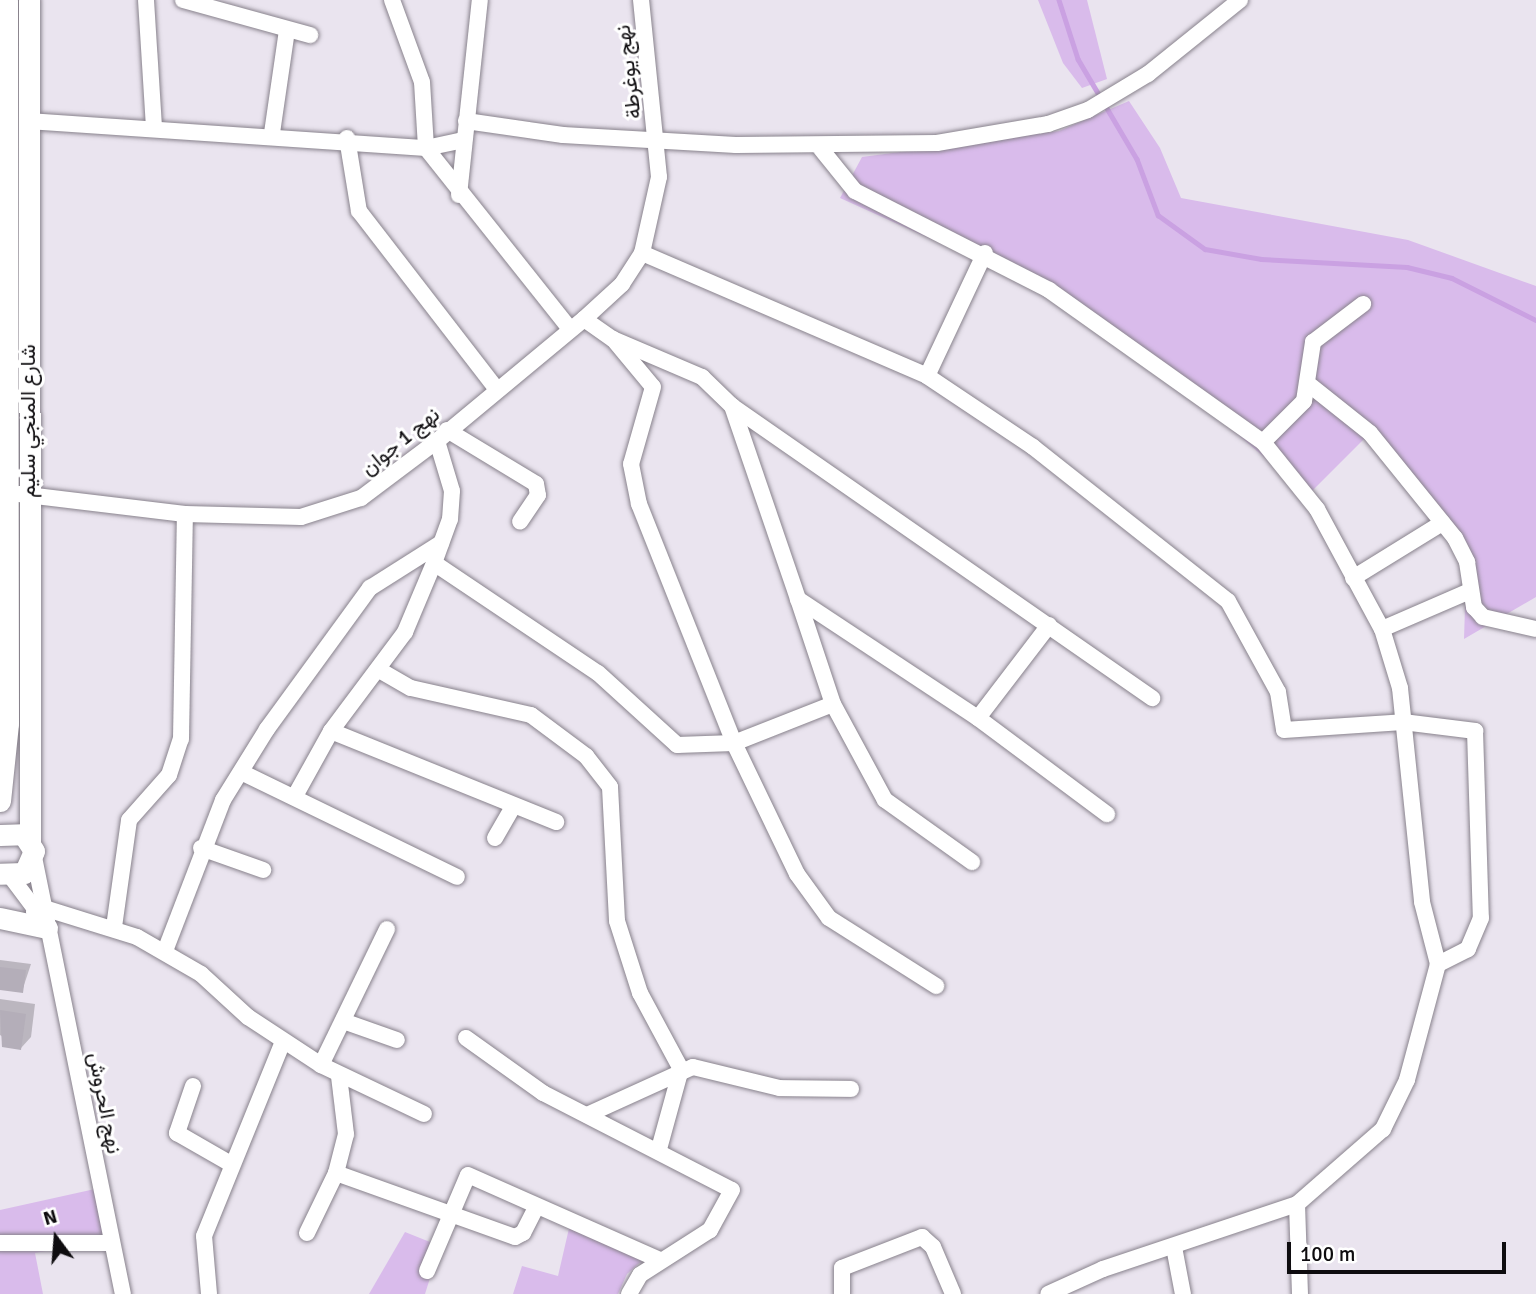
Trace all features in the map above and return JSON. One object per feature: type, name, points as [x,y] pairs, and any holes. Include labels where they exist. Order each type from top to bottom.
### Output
[{"type":"main road","name":"شارع المنجي سليم","points":[[7,0],[3,136],[12,494],[32,849]]},
{"type":"main road","name":"شارع المنجي سليم","points":[[0,801],[8,723],[12,494],[28,127],[29,0]]},
{"type":"main road","points":[[0,835],[14,831],[32,849],[29,869],[4,881]]},
{"type":"main road","points":[[0,918],[43,917]]},
{"type":"street","points":[[146,0],[154,128]]},
{"type":"street","points":[[183,0],[227,7],[287,30],[310,35]]},
{"type":"street","points":[[393,0],[422,82],[426,148],[459,195],[570,329]]},
{"type":"street","points":[[459,195],[480,0]]},
{"type":"street","name":"نهج يوغرطة","points":[[641,0],[658,140]]},
{"type":"street","points":[[466,121],[658,140],[821,149],[937,143],[1048,124],[1088,110],[1118,95],[1239,0]]},
{"type":"street","points":[[272,133],[287,30]]},
{"type":"street","points":[[3,136],[28,127],[154,128],[347,138],[426,148],[464,140]]},
{"type":"street","points":[[347,138],[359,211],[496,388]]},
{"type":"street","name":"نهج 1 جوان","points":[[12,494],[185,514],[277,518],[336,509],[361,498],[584,319],[622,284],[642,253],[659,177],[658,140]]},
{"type":"street","points":[[821,149],[855,191],[985,253],[1118,335],[1264,442],[1317,509],[1382,629],[1403,722],[1422,902],[1438,964],[1414,1058],[1383,1129],[1297,1204],[1048,1294]]},
{"type":"street","points":[[642,253],[927,376],[1033,447],[1212,584],[1263,660],[1284,730],[1403,722],[1475,731],[1481,918],[1468,949],[1438,964]]},
{"type":"street","points":[[927,376],[985,253]]},
{"type":"street","points":[[1264,442],[1311,386],[1309,348],[1363,304]]},
{"type":"street","points":[[584,319],[613,339],[702,377],[732,406],[1152,698]]},
{"type":"street","points":[[613,339],[651,380],[632,477],[734,743],[811,900],[936,986]]},
{"type":"street","points":[[1311,386],[1370,433],[1442,523],[1467,562],[1470,591],[1488,621],[1536,629]]},
{"type":"street","points":[[732,406],[833,704],[886,800],[972,862]]},
{"type":"street","points":[[442,435],[536,484],[538,495],[520,522]]},
{"type":"street","points":[[295,796],[331,731],[381,671],[434,564],[452,491],[442,435]]},
{"type":"street","points":[[114,927],[130,820],[169,775],[181,739],[185,514]]},
{"type":"street","points":[[1353,578],[1442,523]]},
{"type":"street","points":[[165,951],[201,848],[241,772],[370,588],[441,543]]},
{"type":"street","points":[[434,564],[598,673],[677,745],[734,743],[833,704]]},
{"type":"street","points":[[1382,629],[1470,591]]},
{"type":"street","points":[[798,599],[978,718],[1107,814]]},
{"type":"street","points":[[978,718],[1049,625]]},
{"type":"street","points":[[381,671],[411,688],[531,715],[586,756],[610,787],[617,921],[640,993],[681,1069],[659,1149]]},
{"type":"street","points":[[331,731],[513,807],[556,822]]},
{"type":"street","points":[[241,772],[457,877]]},
{"type":"street","points":[[495,838],[513,807]]},
{"type":"street","points":[[201,848],[263,870]]},
{"type":"street","name":"نهج الحروش","points":[[32,849],[43,917],[123,1294]]},
{"type":"street","points":[[4,881],[43,917],[114,927],[165,951],[283,1041],[321,1065],[339,1076],[424,1114]]},
{"type":"street","points":[[321,1065],[387,929]]},
{"type":"street","points":[[343,1021],[397,1040]]},
{"type":"street","points":[[466,1038],[516,1076],[587,1115],[659,1149],[732,1190],[710,1230],[660,1259],[629,1294]]},
{"type":"street","points":[[209,1294],[204,1236],[283,1041]]},
{"type":"street","points":[[587,1115],[681,1069],[780,1088],[851,1089]]},
{"type":"street","points":[[307,1233],[337,1173],[348,1118],[339,1076]]},
{"type":"street","points":[[193,1086],[177,1133],[231,1164]]},
{"type":"street","points":[[337,1173],[449,1215],[519,1237],[537,1206]]},
{"type":"street","points":[[427,1271],[468,1175],[660,1259]]},
{"type":"street","points":[[1297,1204],[1300,1294]]},
{"type":"street","points":[[842,1294],[842,1268],[922,1237],[933,1247],[953,1294]]},
{"type":"street","points":[[0,1243],[112,1242]]},
{"type":"street","points":[[1174,1247],[1183,1294]]},
{"type":"shaded area","points":[[1038,0],[1087,0],[1107,79],[1082,88],[1063,63]]},
{"type":"shaded area","points":[[1129,101],[1160,148],[1181,198],[1408,240],[1536,286],[1536,597],[1464,639],[1466,576],[1436,514],[1366,437],[1308,495],[1213,413],[1024,281],[840,198],[862,157],[1059,131]]},
{"type":"shaded area","points":[[95,1189],[104,1240],[35,1253],[43,1294],[0,1294],[0,1210]]},
{"type":"shaded area","points":[[570,1224],[647,1256],[627,1274],[618,1294],[513,1294],[522,1266],[558,1276]]},
{"type":"shaded area","points":[[405,1232],[440,1246],[425,1294],[369,1294]]},
{"type":"building","points":[[0,967],[26,970],[23,993],[0,990]]},
{"type":"building","points":[[0,1010],[26,1014],[21,1050],[2,1047]]},
{"type":"waterway","points":[[1059,0],[1078,59],[1137,159],[1158,215],[1205,249],[1261,259],[1407,267],[1452,278],[1536,320]]}]
